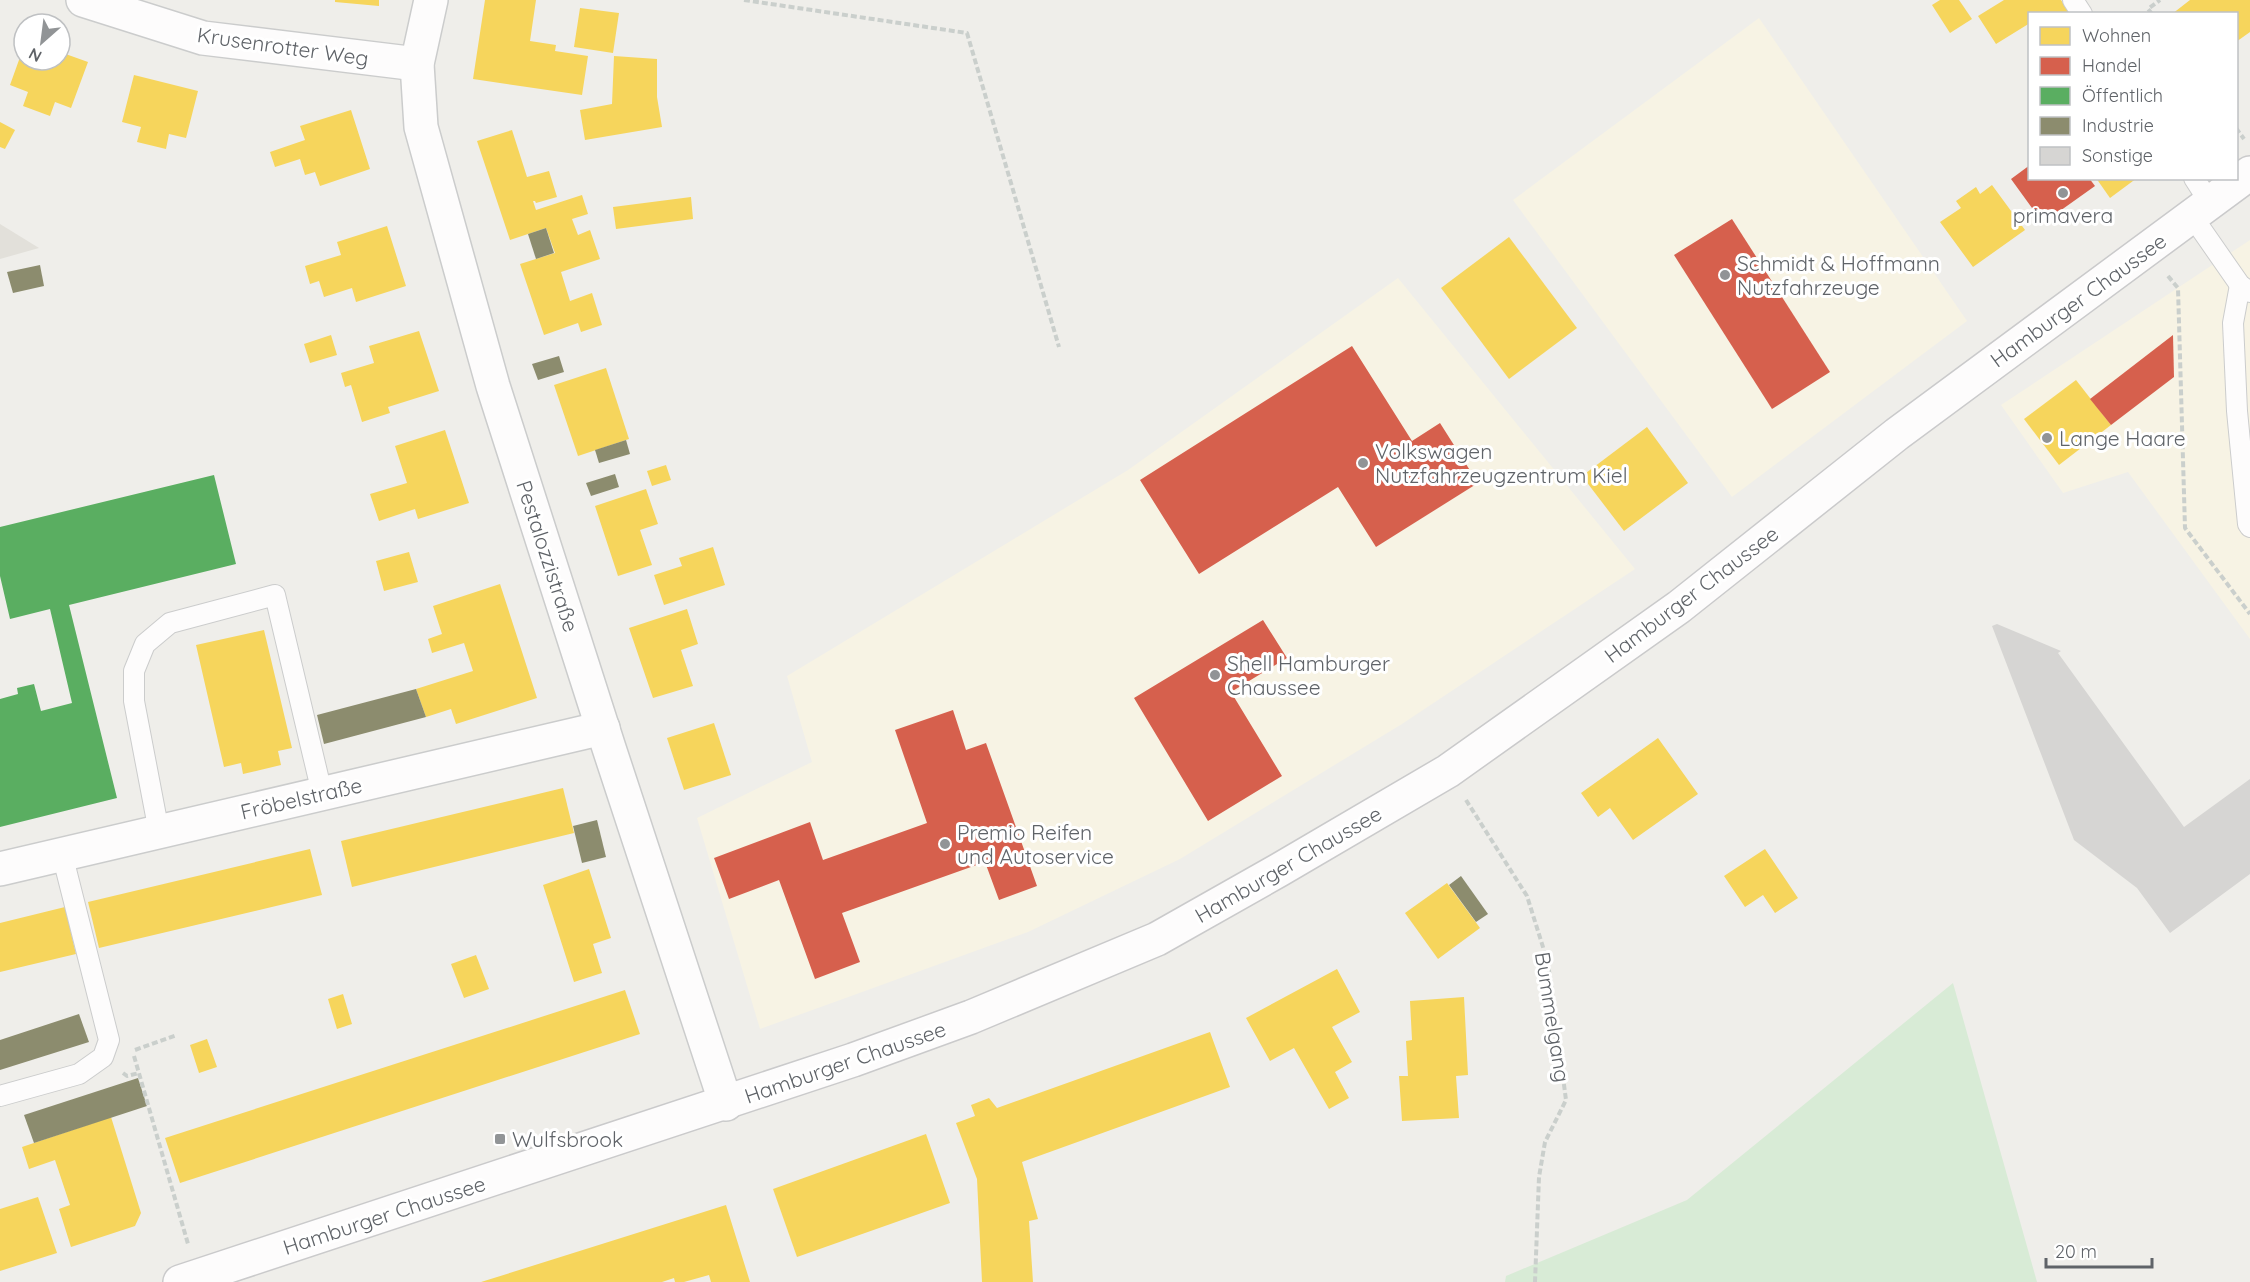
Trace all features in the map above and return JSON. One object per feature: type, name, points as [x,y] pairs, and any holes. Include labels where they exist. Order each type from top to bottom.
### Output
[{"type":"main road","name":"Krusenrotter Weg","points":[[83,0],[203,38],[417,64]]},
{"type":"main road","name":"Pestalozzistraße","points":[[431,0],[417,64],[422,127],[494,386],[726,1104]]},
{"type":"main road","name":"Hamburger Chaussee","points":[[198,1276],[726,1104],[971,1017],[1157,939],[1448,771],[1678,607],[1892,438],[2147,249],[2199,199],[2236,180]]},
{"type":"main road","name":"Fröbelstraße","points":[[0,869],[603,728]]},
{"type":"lane","points":[[2199,199],[2245,288],[2233,323],[2237,411],[2250,527]]},
{"type":"lane","points":[[159,832],[135,702],[134,671],[145,644],[170,623],[275,595],[322,793]]},
{"type":"lane","points":[[0,1096],[79,1074],[103,1057],[109,1040],[62,854]]},
{"type":"path","points":[[744,0],[967,33],[1059,347]]},
{"type":"path","points":[[2150,12],[2148,9],[2160,0]]},
{"type":"path","points":[[2147,249],[2178,288],[2185,528],[2250,614]]},
{"type":"path","name":"Bummelgang","points":[[1448,771],[1527,896],[1548,963],[1566,1100],[1545,1142],[1539,1177],[1535,1282]]},
{"type":"path","points":[[177,1035],[133,1051],[198,1276]]},
{"type":"shaded area","points":[[1759,18],[1967,321],[1732,497],[1513,200]]},
{"type":"shaded area","points":[[0,224],[39,248],[0,259]]},
{"type":"shaded area","points":[[2250,240],[2250,639],[2128,472],[2063,493],[2001,405]]},
{"type":"shaded area","points":[[1398,278],[1635,569],[1402,724],[1180,859],[1028,932],[760,1029],[697,818],[812,762],[787,676],[1128,470]]},
{"type":"green space","points":[[1953,983],[2037,1282],[1505,1282],[1506,1276],[1687,1200]]},
{"type":"building: Wohnen","points":[[335,0],[379,0],[379,6],[335,2]]},
{"type":"building: Wohnen","points":[[485,0],[536,0],[530,41],[556,45],[555,51],[588,56],[582,95],[473,79]]},
{"type":"building: Wohnen","points":[[1940,0],[1959,0],[1972,19],[1950,33],[1932,5]]},
{"type":"building: Wohnen","points":[[2004,0],[2061,0],[2069,12],[2028,12],[2028,24],[1996,44],[1978,16]]},
{"type":"building: Wohnen","points":[[2190,0],[2250,0],[2250,32],[2238,41],[2238,12],[2175,12]]},
{"type":"building: Wohnen","points":[[580,8],[619,13],[613,53],[574,47]]},
{"type":"building: Wohnen","points":[[72,56],[88,62],[71,108],[55,102],[50,116],[23,106],[28,92],[10,85],[15,72],[72,72]]},
{"type":"building: Wohnen","points":[[614,56],[657,59],[657,97],[662,127],[585,140],[580,110],[612,104]]},
{"type":"building: Wohnen","points":[[134,75],[198,91],[186,138],[169,134],[166,149],[137,142],[141,127],[122,122]]},
{"type":"building: Wohnen","points":[[351,110],[370,169],[320,186],[315,172],[305,175],[300,159],[275,167],[270,152],[305,140],[300,126]]},
{"type":"building: Wohnen","points":[[0,122],[15,130],[5,149],[0,147]]},
{"type":"building: Wohnen","points":[[512,130],[527,177],[549,171],[557,197],[536,203],[533,201],[536,210],[582,195],[588,214],[572,219],[578,235],[590,230],[600,259],[561,272],[570,301],[592,293],[602,325],[581,332],[578,323],[544,335],[520,264],[555,253],[546,228],[510,240],[477,141]]},
{"type":"building: Wohnen","points":[[2097,180],[2134,180],[2110,198]]},
{"type":"building: Wohnen","points":[[1992,185],[2025,230],[1973,267],[1940,222],[1961,208],[1956,201],[1976,187],[1980,194]]},
{"type":"building: Wohnen","points":[[691,197],[693,219],[616,229],[613,207]]},
{"type":"building: Wohnen","points":[[387,226],[406,286],[356,302],[352,288],[324,297],[319,281],[310,284],[305,266],[341,255],[337,242]]},
{"type":"building: Wohnen","points":[[1509,237],[1577,328],[1509,379],[1441,288]]},
{"type":"building: Wohnen","points":[[419,331],[439,391],[388,407],[390,413],[362,422],[351,385],[345,387],[341,373],[374,363],[369,346]]},
{"type":"building: Wohnen","points":[[331,335],[337,355],[310,363],[304,344]]},
{"type":"building: Wohnen","points":[[606,368],[629,439],[578,456],[554,385]]},
{"type":"building: Wohnen","points":[[2076,380],[2111,425],[2059,465],[2024,419]]},
{"type":"building: Wohnen","points":[[1647,427],[1688,483],[1624,531],[1582,476]]},
{"type":"building: Wohnen","points":[[445,430],[469,503],[418,519],[415,509],[379,521],[370,494],[407,483],[395,446]]},
{"type":"building: Wohnen","points":[[666,465],[671,480],[652,486],[647,471]]},
{"type":"building: Wohnen","points":[[646,489],[658,524],[640,530],[652,565],[618,576],[595,506]]},
{"type":"building: Wohnen","points":[[713,547],[725,585],[664,605],[654,575],[682,566],[679,558]]},
{"type":"building: Wohnen","points":[[409,552],[418,582],[384,591],[376,561]]},
{"type":"building: Wohnen","points":[[500,584],[537,698],[456,724],[451,709],[426,717],[416,689],[473,671],[464,643],[432,653],[428,639],[442,634],[433,606]]},
{"type":"building: Wohnen","points":[[687,609],[698,644],[681,650],[693,686],[653,698],[629,628]]},
{"type":"building: Wohnen","points":[[264,630],[292,748],[278,751],[281,765],[243,774],[241,763],[224,767],[196,645]]},
{"type":"building: Wohnen","points":[[714,723],[731,775],[684,790],[667,738]]},
{"type":"building: Wohnen","points":[[1658,738],[1698,794],[1633,840],[1610,808],[1598,817],[1581,793]]},
{"type":"building: Wohnen","points":[[563,788],[574,833],[352,887],[341,841]]},
{"type":"building: Wohnen","points":[[310,849],[322,895],[99,948],[88,902]]},
{"type":"building: Wohnen","points":[[1765,849],[1798,898],[1775,913],[1763,895],[1745,907],[1724,876]]},
{"type":"building: Wohnen","points":[[589,869],[611,938],[593,944],[602,973],[574,982],[543,885]]},
{"type":"building: Wohnen","points":[[1447,883],[1480,928],[1438,959],[1405,913]]},
{"type":"building: Wohnen","points":[[65,907],[76,954],[0,972],[0,923]]},
{"type":"building: Wohnen","points":[[476,955],[489,989],[464,998],[451,964]]},
{"type":"building: Wohnen","points":[[1337,969],[1360,1012],[1332,1027],[1352,1062],[1335,1072],[1349,1098],[1329,1109],[1294,1048],[1270,1061],[1246,1018]]},
{"type":"building: Wohnen","points":[[625,990],[640,1034],[180,1183],[165,1138]]},
{"type":"building: Wohnen","points":[[343,994],[352,1024],[337,1029],[328,999]]},
{"type":"building: Wohnen","points":[[1464,997],[1468,1075],[1456,1076],[1459,1118],[1402,1121],[1399,1076],[1408,1076],[1406,1041],[1412,1040],[1410,1001]]},
{"type":"building: Wohnen","points":[[1210,1032],[1230,1087],[1022,1162],[1038,1219],[1029,1221],[1033,1282],[982,1282],[977,1179],[956,1123],[975,1116],[971,1105],[989,1098],[997,1108]]},
{"type":"building: Wohnen","points":[[207,1039],[217,1067],[199,1073],[190,1045]]},
{"type":"building: Wohnen","points":[[111,1117],[141,1213],[135,1226],[71,1247],[59,1209],[70,1205],[55,1160],[29,1169],[22,1147]]},
{"type":"building: Wohnen","points":[[926,1134],[950,1203],[797,1257],[773,1189]]},
{"type":"building: Wohnen","points":[[38,1197],[57,1253],[0,1271],[0,1209]]},
{"type":"building: Wohnen","points":[[726,1205],[750,1282],[711,1282],[709,1275],[684,1282],[675,1282],[674,1278],[662,1282],[481,1282]]},
{"type":"building: Handel","points":[[2028,166],[2028,180],[2090,180],[2095,186],[2043,223],[2011,179]]},
{"type":"building: Handel","points":[[1732,219],[1830,372],[1772,409],[1674,255]]},
{"type":"building: Handel","points":[[2173,335],[2174,377],[2111,425],[2090,399]]},
{"type":"building: Handel","points":[[1352,346],[1412,441],[1440,423],[1478,483],[1376,547],[1338,487],[1199,574],[1140,480]]},
{"type":"building: Handel","points":[[1263,620],[1287,658],[1231,692],[1282,776],[1208,821],[1134,698]]},
{"type":"building: Handel","name":"Premio Reifen und Autoservice","points":[[953,710],[966,750],[986,743],[1037,886],[999,900],[985,862],[842,913],[860,962],[815,979],[779,880],[729,899],[714,858],[810,822],[823,860],[927,823],[895,730]]},
{"type":"building: Öffentlich","points":[[214,475],[236,564],[69,605],[117,798],[0,827],[0,699],[18,694],[17,688],[34,684],[41,711],[72,703],[50,609],[10,619],[0,576],[0,527]]},
{"type":"building: Industrie","points":[[546,228],[554,253],[536,259],[528,234]]},
{"type":"building: Industrie","points":[[40,265],[44,286],[13,293],[7,272]]},
{"type":"building: Industrie","points":[[559,356],[564,372],[538,380],[532,364]]},
{"type":"building: Industrie","points":[[626,440],[630,454],[599,463],[595,450]]},
{"type":"building: Industrie","points":[[615,474],[619,487],[591,496],[586,483]]},
{"type":"building: Industrie","points":[[416,689],[426,717],[324,744],[317,715]]},
{"type":"building: Industrie","points":[[597,820],[606,857],[582,863],[573,826]]},
{"type":"building: Industrie","points":[[1461,876],[1488,914],[1476,922],[1449,885]]},
{"type":"building: Industrie","points":[[79,1014],[89,1042],[0,1070],[0,1040]]},
{"type":"building: Industrie","points":[[138,1078],[147,1106],[34,1143],[24,1115]]},
{"type":"building: Sonstige","points":[[1997,624],[2061,651],[2058,653],[2184,827],[2250,779],[2250,874],[2170,933],[2137,888],[2074,840],[1992,626]]},
{"type":"place","name":"primavera","points":[[2063,193]]},
{"type":"place","name":"Schmidt & Hoffmann Nutzfahrzeuge","points":[[1725,275]]},
{"type":"place","name":"Lange Haare","points":[[2047,438]]},
{"type":"place","name":"Volkswagen Nutzfahrzeugzentrum Kiel","points":[[1363,463]]},
{"type":"place","name":"Shell Hamburger Chaussee","points":[[1215,675]]},
{"type":"place","name":"Premio Reifen und Autoservice","points":[[945,844]]},
{"type":"place","name":"Wulfsbrook","points":[[500,1139]]}]
